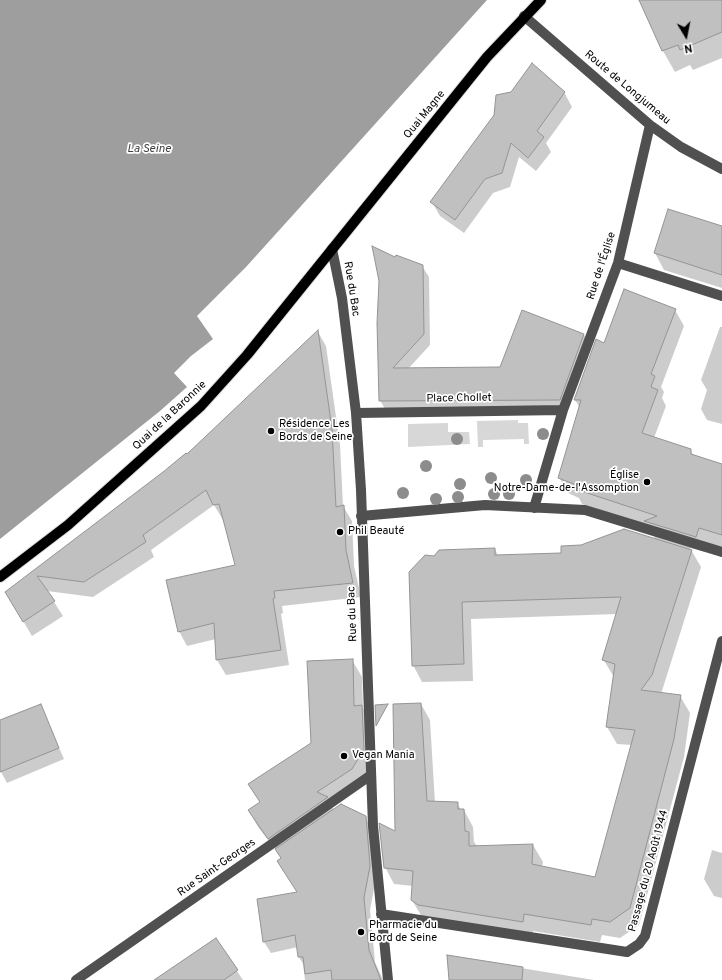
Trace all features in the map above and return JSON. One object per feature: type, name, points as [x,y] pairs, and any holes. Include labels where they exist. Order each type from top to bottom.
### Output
[{"type":"main road","name":"Quai Magne","points":[[332,249],[487,57],[524,16],[541,0]]},
{"type":"main road","name":"Quai de la Baronnie","points":[[0,577],[68,524],[201,406],[247,355],[332,249]]},
{"type":"street","name":"Route de Longjumeau","points":[[524,16],[650,125],[681,147],[722,169]]},
{"type":"street","name":"Rue de l'Église","points":[[534,508],[563,410],[618,263],[650,125]]},
{"type":"street","name":"Rue du Bac","points":[[332,249],[342,298],[356,413],[362,516],[376,879],[388,980]]},
{"type":"street","points":[[618,263],[722,296]]},
{"type":"street","name":"Place Chollet","points":[[356,413],[563,410]]},
{"type":"street","points":[[362,516],[485,505],[585,510],[722,552]]},
{"type":"street","name":"Passage du 20 Août 1944","points":[[381,914],[626,952],[638,944],[645,936],[722,641]]},
{"type":"street","name":"Rue Saint-Georges","points":[[76,980],[371,775]]},
{"type":"shaded area","points":[[518,420],[518,423],[528,423],[529,444],[524,444],[524,439],[483,440],[483,447],[478,447],[477,421]]},
{"type":"shaded area","points":[[448,423],[448,432],[469,432],[470,444],[408,447],[408,424]]},
{"type":"water","name":"La Seine","points":[[0,0],[487,0],[246,267],[197,316],[213,339],[191,356],[174,373],[187,387],[160,411],[0,539]]},
{"type":"building","points":[[639,0],[722,0],[722,32],[680,50],[678,45],[662,51]]},
{"type":"building","points":[[532,63],[565,92],[537,131],[544,137],[528,158],[511,143],[502,173],[485,179],[455,220],[430,202],[494,115],[496,95],[511,92]]},
{"type":"building","points":[[668,209],[722,226],[722,275],[654,253]]},
{"type":"building","points":[[372,246],[395,257],[396,255],[423,265],[424,334],[393,368],[500,367],[522,310],[584,334],[560,400],[379,401],[377,323],[379,281]]},
{"type":"building","points":[[624,289],[676,309],[651,374],[655,376],[651,387],[658,390],[642,433],[691,449],[691,454],[722,464],[722,535],[699,528],[696,537],[644,521],[657,516],[572,488],[574,484],[558,478],[581,400],[574,400],[596,339],[604,343]]},
{"type":"building","points":[[318,330],[332,429],[336,507],[344,505],[346,550],[353,583],[274,591],[275,598],[273,599],[281,650],[216,660],[214,623],[178,632],[166,580],[235,565],[219,504],[213,505],[206,490],[143,535],[146,542],[84,582],[37,576],[55,601],[23,622],[5,592],[186,453],[187,454]]},
{"type":"building","points":[[624,529],[692,550],[652,675],[641,690],[681,695],[674,739],[630,908],[610,922],[592,919],[591,925],[524,914],[523,922],[418,905],[411,900],[413,871],[384,868],[379,823],[395,831],[393,704],[421,703],[427,801],[458,802],[458,809],[464,809],[465,831],[469,832],[469,846],[533,844],[532,864],[595,877],[635,730],[606,727],[615,664],[602,660],[621,597],[462,602],[464,664],[412,666],[409,572],[425,555],[434,556],[439,550],[495,548],[495,555],[561,553],[561,546],[581,545]]},
{"type":"building","points":[[353,659],[354,706],[362,705],[364,749],[352,769],[317,792],[328,797],[268,839],[248,810],[260,802],[248,784],[311,743],[307,661]]},
{"type":"building","points":[[41,704],[59,748],[0,772],[0,720]]},
{"type":"building","points":[[388,704],[376,726],[375,705]]},
{"type":"building","points":[[341,804],[366,816],[370,866],[364,898],[369,950],[381,980],[332,980],[331,970],[305,974],[303,957],[298,957],[295,935],[263,942],[257,899],[297,892],[277,861],[281,858],[275,849]]},
{"type":"building","points":[[216,938],[238,970],[224,980],[154,980]]},
{"type":"building","points":[[447,955],[523,967],[522,980],[449,980]]},
{"type":"place","name":"Résidence Les Bords de Seine","points":[[271,431]]},
{"type":"place","name":"Église Notre-Dame-de-l'Assomption","points":[[647,482]]},
{"type":"place","name":"Phil Beauté","points":[[340,532]]},
{"type":"place","name":"Vegan Mania","points":[[344,756]]},
{"type":"place","name":"Pharmacie du Bord de Seine","points":[[361,932]]}]
